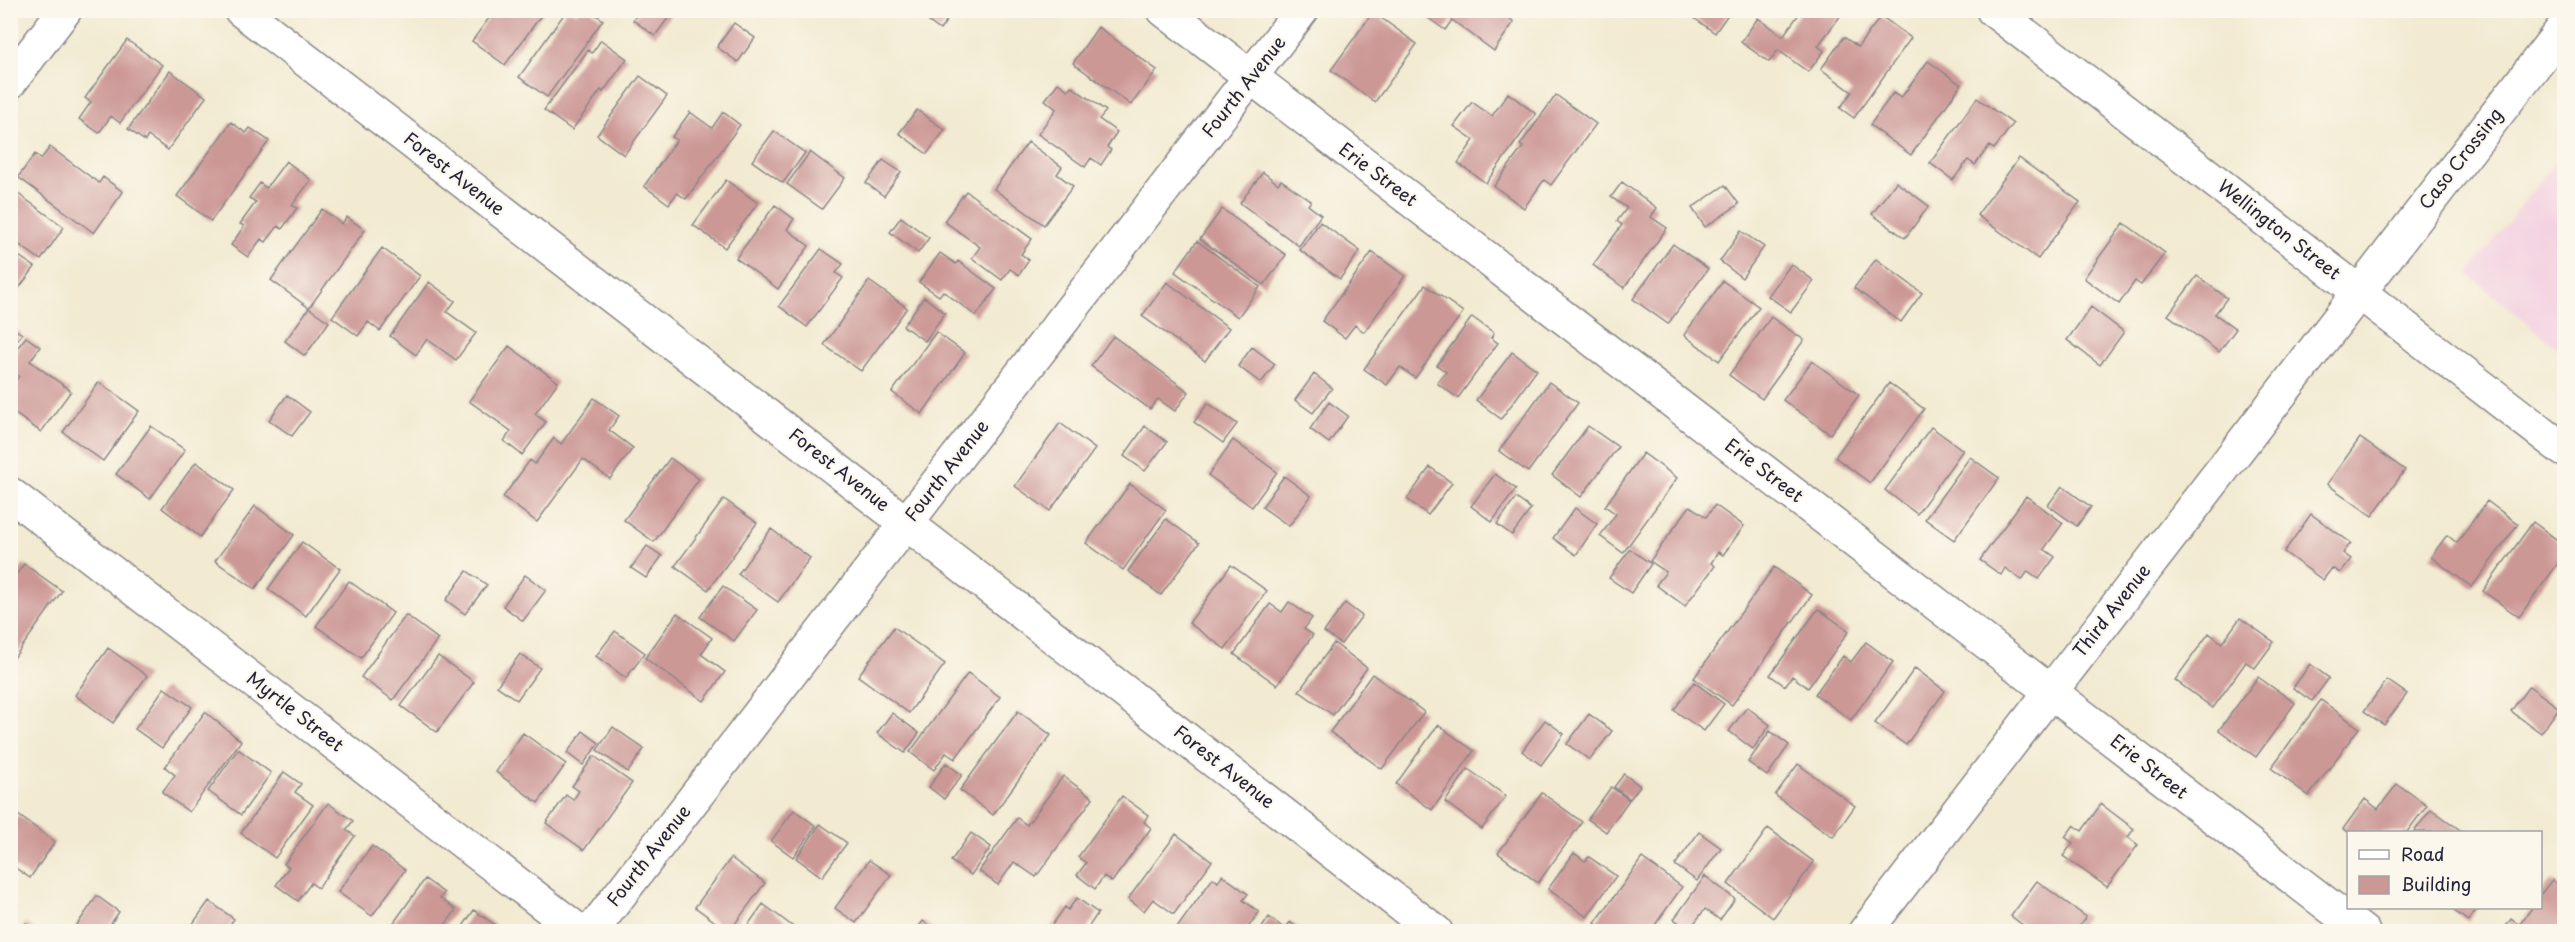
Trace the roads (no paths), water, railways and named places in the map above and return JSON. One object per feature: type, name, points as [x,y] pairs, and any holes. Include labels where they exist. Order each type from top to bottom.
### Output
[{"type":"street","points":[[10,82],[65,10]]},
{"type":"street","name":"Forest Avenue","points":[[241,10],[1436,932]]},
{"type":"street","name":"Erie Street","points":[[1164,10],[2363,932]]},
{"type":"street","name":"Fourth Avenue","points":[[591,932],[1302,10]]},
{"type":"street","name":"Wellington Street","points":[[1993,10],[2565,450]]},
{"type":"street","name":"Caso Crossing","points":[[2358,291],[2565,27]]},
{"type":"street","name":"Third Avenue","points":[[1865,932],[2358,291]]},
{"type":"street","name":"Myrtle Street","points":[[10,494],[580,932]]}]
